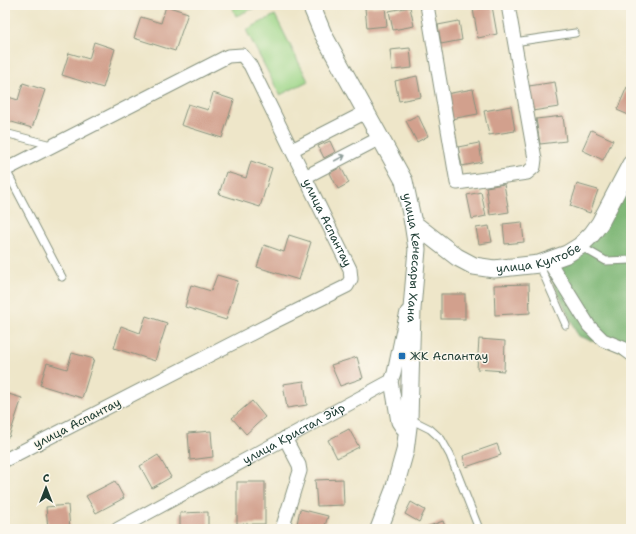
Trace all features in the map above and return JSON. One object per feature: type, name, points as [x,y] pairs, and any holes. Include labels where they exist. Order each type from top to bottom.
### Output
[{"type":"street","name":"улица Кенесары Хана","points":[[311,5],[323,34],[404,181],[414,223],[417,249],[408,425],[405,451],[381,528]]},
{"type":"street","points":[[427,5],[457,183],[527,173],[534,168],[535,159],[508,5]]},
{"type":"street","name":"улица Аспантау","points":[[5,169],[54,146],[228,56],[242,55],[250,65],[350,268],[351,279],[347,286],[5,460]]},
{"type":"street","points":[[292,150],[366,112]]},
{"type":"street","points":[[305,176],[380,138]]},
{"type":"street","name":"улица Култобе","points":[[414,223],[457,257],[474,266],[494,269],[543,262],[567,254],[580,246],[592,234],[631,164]]},
{"type":"street","points":[[543,262],[589,326],[603,340],[623,348],[631,354]]},
{"type":"street","points":[[408,425],[402,428],[398,422],[391,381],[405,320],[414,294]]},
{"type":"street","name":"улица Кристал Эйр","points":[[118,529],[391,381]]},
{"type":"street","points":[[282,529],[300,471],[299,465],[284,438]]},
{"type":"lane","points":[[514,42],[575,33]]},
{"type":"lane","points":[[5,133],[54,146]]},
{"type":"lane","points":[[5,169],[62,277]]},
{"type":"lane","points":[[580,246],[606,261],[631,260]]},
{"type":"lane","points":[[543,262],[566,325]]},
{"type":"lane","points":[[408,425],[430,429],[442,439],[450,455],[479,529]]},
{"type":"green space","points":[[231,5],[261,5],[236,16]]},
{"type":"green space","points":[[275,15],[308,81],[280,95],[246,30]]},
{"type":"green space","points":[[631,180],[631,353],[578,336],[547,269],[561,264]]},
{"type":"building","points":[[166,6],[188,13],[175,51],[134,38],[141,17],[161,23]]},
{"type":"building","points":[[385,6],[387,26],[367,28],[365,8]]},
{"type":"building","points":[[492,6],[497,34],[478,38],[473,9]]},
{"type":"building","points":[[410,7],[414,26],[393,30],[389,11]]},
{"type":"building","points":[[459,21],[462,40],[441,44],[438,25]]},
{"type":"building","points":[[94,42],[115,49],[103,88],[62,75],[69,53],[89,59]]},
{"type":"building","points":[[410,48],[412,68],[392,70],[390,50]]},
{"type":"building","points":[[417,76],[421,97],[399,101],[395,81]]},
{"type":"building","points":[[555,82],[559,107],[532,111],[529,86]]},
{"type":"building","points":[[23,83],[45,90],[32,128],[5,120],[5,96],[18,100]]},
{"type":"building","points":[[627,87],[631,89],[631,116],[617,110]]},
{"type":"building","points":[[473,89],[478,114],[451,119],[446,94]]},
{"type":"building","points":[[213,93],[234,100],[222,138],[181,125],[188,104],[208,110]]},
{"type":"building","points":[[511,106],[515,131],[489,135],[484,111]]},
{"type":"building","points":[[418,115],[428,136],[417,142],[406,121]]},
{"type":"building","points":[[563,116],[566,141],[540,144],[536,119]]},
{"type":"building","points":[[591,130],[613,140],[603,160],[582,150]]},
{"type":"building","points":[[330,141],[335,152],[324,158],[318,146]]},
{"type":"building","points":[[479,143],[482,162],[462,166],[458,147]]},
{"type":"building","points":[[251,161],[272,168],[260,207],[219,194],[226,172],[246,178]]},
{"type":"building","points":[[341,167],[349,183],[338,189],[330,173]]},
{"type":"building","points":[[504,184],[509,212],[490,215],[486,187]]},
{"type":"building","points":[[577,184],[598,190],[590,213],[570,206]]},
{"type":"building","points":[[481,192],[486,216],[472,219],[467,195]]},
{"type":"building","points":[[522,222],[524,242],[505,244],[503,224]]},
{"type":"building","points":[[489,226],[492,242],[479,244],[476,228]]},
{"type":"building","points":[[289,235],[311,242],[299,280],[257,267],[264,245],[284,252]]},
{"type":"building","points":[[217,275],[238,281],[226,320],[185,307],[191,285],[211,291]]},
{"type":"building","points":[[529,284],[530,313],[495,315],[494,285]]},
{"type":"building","points":[[441,294],[465,294],[465,319],[441,319]]},
{"type":"building","points":[[146,316],[167,323],[155,361],[114,348],[121,326],[140,333]]},
{"type":"building","points":[[479,339],[505,341],[504,371],[477,369]]},
{"type":"building","points":[[72,353],[94,359],[82,398],[40,385],[47,363],[67,369]]},
{"type":"building","points":[[357,357],[363,378],[340,386],[331,365]]},
{"type":"building","points":[[304,381],[307,405],[287,408],[283,384]]},
{"type":"building","points":[[5,393],[22,398],[9,437],[5,436]]},
{"type":"building","points":[[252,401],[265,417],[246,434],[232,418]]},
{"type":"building","points":[[349,429],[359,447],[337,458],[328,440]]},
{"type":"building","points":[[211,431],[213,457],[190,460],[188,433]]},
{"type":"building","points":[[497,444],[501,455],[466,467],[463,456]]},
{"type":"building","points":[[158,455],[171,477],[152,488],[140,466]]},
{"type":"building","points":[[343,479],[344,505],[317,506],[315,480]]},
{"type":"building","points":[[115,481],[124,498],[96,513],[86,496]]},
{"type":"building","points":[[237,482],[265,482],[265,524],[237,524]]},
{"type":"building","points":[[411,502],[425,510],[419,522],[405,514]]},
{"type":"building","points":[[68,505],[70,529],[48,529],[46,507]]},
{"type":"building","points":[[300,509],[328,516],[324,529],[296,529]]},
{"type":"building","points":[[208,512],[208,529],[180,529],[180,513]]},
{"type":"building","points":[[443,521],[446,529],[421,529]]},
{"type":"place","name":"ЖК Аспантау","points":[[402,356]]}]
